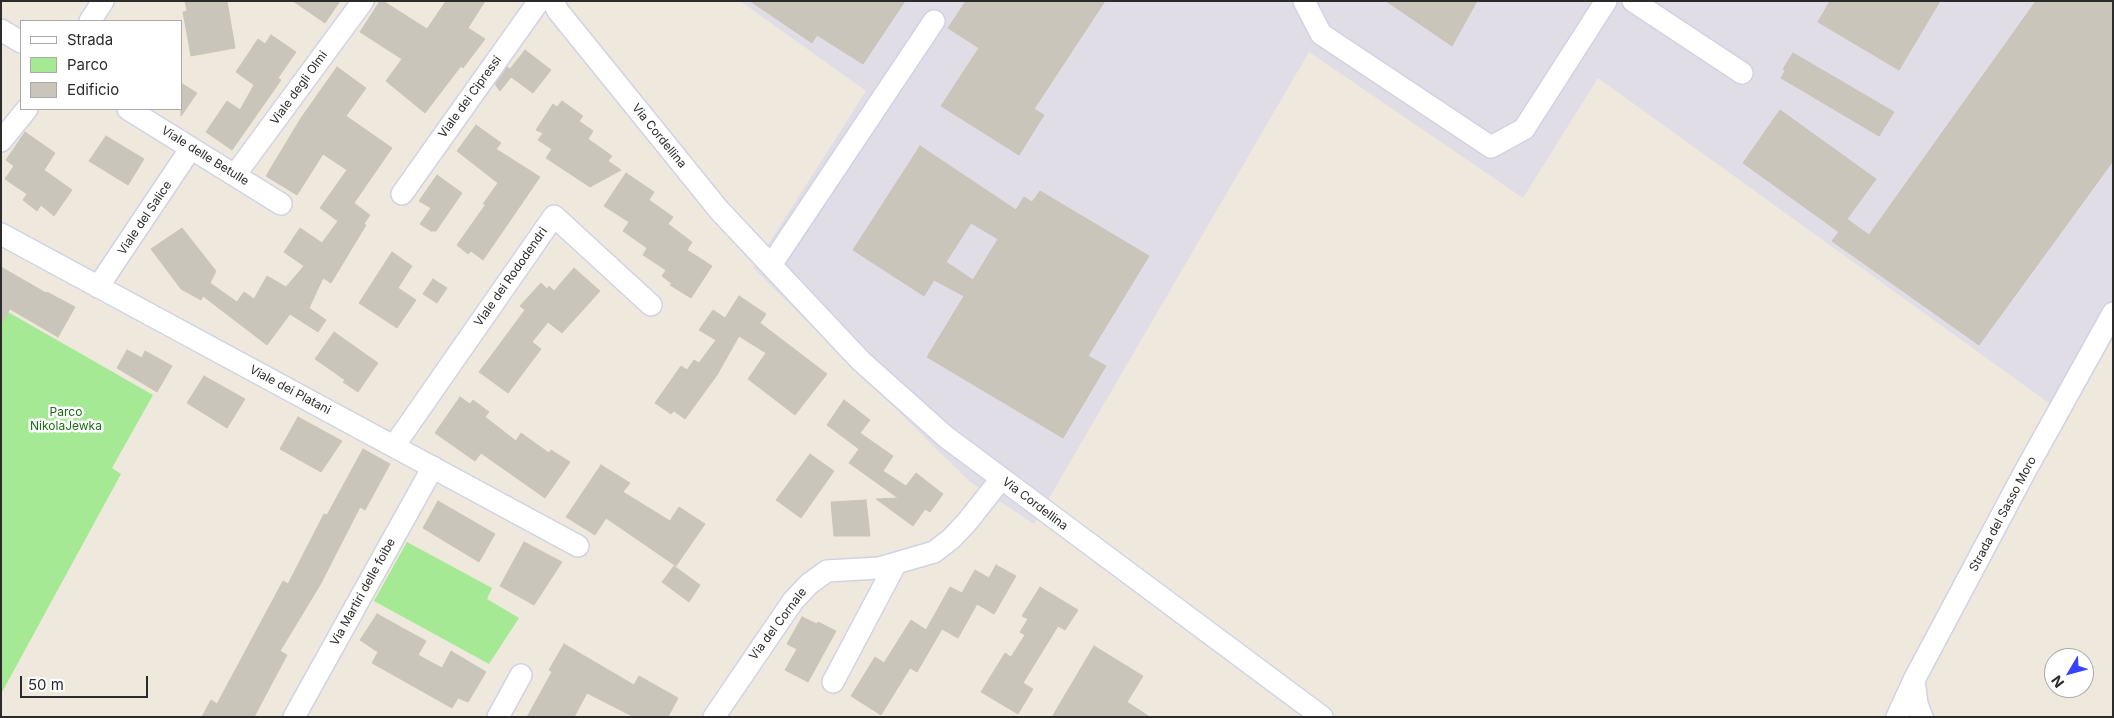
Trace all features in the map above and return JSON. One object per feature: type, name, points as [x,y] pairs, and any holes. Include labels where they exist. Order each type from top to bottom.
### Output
[{"type":"street","points":[[91,20],[103,1]]},
{"type":"street","name":"Viale degli Olmi","points":[[235,175],[363,1]]},
{"type":"street","name":"Viale dei Cipressi","points":[[402,194],[539,1]]},
{"type":"street","name":"Via Cordellina","points":[[553,1],[564,18],[719,210],[861,361],[946,437],[1322,717]]},
{"type":"street","points":[[1304,1],[1321,34],[1491,147],[1524,129],[1606,1]]},
{"type":"street","points":[[1633,1],[1742,73]]},
{"type":"street","points":[[771,265],[934,21]]},
{"type":"street","points":[[1,30],[20,41]]},
{"type":"street","points":[[1,141],[26,110]]},
{"type":"street","name":"Viale delle Betulle","points":[[130,110],[281,204]]},
{"type":"street","name":"Viale del Salice","points":[[98,287],[191,148]]},
{"type":"street","name":"Viale dei Rododendri","points":[[394,446],[554,216],[650,305]]},
{"type":"street","name":"Viale dei Platani","points":[[1,234],[578,546]]},
{"type":"street","name":"Strada del Sasso Moro","points":[[1897,717],[1914,680],[2023,475],[2113,313]]},
{"type":"street","name":"Via Martiri delle foibe","points":[[294,717],[433,467]]},
{"type":"street","name":"Via del Cornale","points":[[714,717],[787,608],[809,584],[827,571],[879,568],[934,552],[951,539],[967,522],[1002,479]]},
{"type":"street","points":[[834,682],[896,563]]},
{"type":"street","points":[[498,717],[521,675]]},
{"type":"street","points":[[1914,680],[1922,717]]},
{"type":"shaded area","points":[[740,1],[2113,1],[2113,299],[2053,406],[1598,78],[1523,198],[1309,52],[1034,524],[969,481],[753,268],[866,91]]},
{"type":"green space","name":"Parco NikolaJewka","points":[[1,308],[153,395],[112,468],[121,474],[1,694]]},
{"type":"green space","points":[[407,542],[492,588],[487,599],[519,618],[489,664],[374,601]]},
{"type":"building","points":[[185,1],[227,1],[235,48],[191,56],[183,12],[187,11]]},
{"type":"building","points":[[293,1],[340,1],[325,23]]},
{"type":"building","points":[[380,1],[383,1],[427,29],[446,1],[485,1],[468,28],[485,39],[463,68],[461,66],[425,113],[386,81],[402,59],[360,32]]},
{"type":"building","points":[[750,1],[905,1],[863,64],[817,35],[812,43]]},
{"type":"building","points":[[966,1],[1105,1],[1034,109],[1044,115],[1019,155],[941,106],[979,48],[948,28]]},
{"type":"building","points":[[1386,1],[1477,1],[1452,46]]},
{"type":"building","points":[[1830,1],[1940,1],[1899,70],[1818,22]]},
{"type":"building","points":[[2036,1],[2113,1],[2113,161],[1979,345],[1832,241],[1839,232],[1743,163],[1780,110],[1876,179],[1847,219],[1869,235]]},
{"type":"building","points":[[271,35],[296,52],[278,78],[281,80],[232,150],[206,132],[227,101],[240,110],[254,85],[236,72],[258,39],[265,44]]},
{"type":"building","points":[[525,50],[551,70],[533,93],[511,77],[500,91],[495,84],[507,67],[510,69]]},
{"type":"building","points":[[1793,53],[1894,112],[1879,136],[1781,78],[1785,71],[1783,69]]},
{"type":"building","points":[[337,67],[366,88],[346,116],[392,148],[354,203],[370,215],[364,224],[366,225],[331,283],[323,278],[309,308],[326,320],[318,332],[290,314],[267,345],[203,296],[201,300],[181,289],[151,249],[182,228],[216,271],[210,283],[237,302],[244,292],[254,299],[267,276],[286,287],[304,266],[284,252],[300,228],[322,243],[338,221],[320,208],[347,170],[323,154],[297,195],[266,176],[301,118]]},
{"type":"building","points":[[182,84],[197,93],[181,116],[182,110]]},
{"type":"building","points":[[562,101],[583,116],[579,121],[593,131],[588,139],[612,156],[608,161],[621,170],[590,187],[546,158],[552,149],[538,140],[543,133],[536,130],[553,104],[557,107]]},
{"type":"building","points":[[476,125],[501,143],[496,149],[540,177],[483,260],[471,251],[468,254],[457,245],[486,204],[483,204],[498,183],[457,151]]},
{"type":"building","points":[[25,132],[55,153],[44,170],[72,190],[54,216],[41,205],[37,211],[23,200],[27,194],[5,179],[14,166],[6,160]]},
{"type":"building","points":[[106,136],[144,159],[128,185],[89,161]]},
{"type":"building","points":[[920,146],[1016,210],[1024,197],[1032,202],[1040,191],[1149,256],[1088,356],[1106,366],[1063,438],[927,357],[964,296],[934,280],[924,296],[853,250]],"holes":[[[971,223],[998,239],[973,280],[946,262]]]},
{"type":"building","points":[[626,173],[654,192],[649,200],[673,217],[668,224],[692,242],[687,250],[712,266],[691,298],[670,285],[672,284],[662,276],[666,270],[643,255],[647,248],[623,231],[629,222],[604,206]]},
{"type":"building","points":[[437,175],[462,193],[436,231],[431,231],[420,224],[431,208],[419,201]]},
{"type":"building","points":[[392,252],[412,266],[398,288],[416,300],[397,328],[359,303]]},
{"type":"building","points":[[1,267],[75,307],[58,337],[10,309],[1,324]]},
{"type":"building","points":[[574,268],[600,291],[562,333],[548,322],[532,342],[541,349],[508,393],[479,372],[525,310],[520,306],[541,283],[547,289],[549,286],[554,291]]},
{"type":"building","points":[[433,279],[447,288],[437,303],[423,294]]},
{"type":"building","points":[[739,296],[766,314],[760,323],[827,374],[795,415],[748,379],[766,353],[739,336],[717,375],[685,419],[674,411],[671,414],[655,403],[681,366],[687,370],[694,360],[699,363],[716,340],[699,330],[713,310],[725,318]]},
{"type":"building","points":[[334,332],[378,363],[358,392],[343,382],[345,380],[315,359]]},
{"type":"building","points":[[127,350],[142,358],[145,351],[172,366],[157,392],[117,368]]},
{"type":"building","points":[[204,376],[245,399],[227,428],[187,403]]},
{"type":"building","points":[[460,397],[470,404],[473,400],[489,412],[485,417],[516,441],[521,433],[549,453],[551,450],[570,462],[545,498],[481,453],[475,461],[435,433]]},
{"type":"building","points":[[844,400],[870,420],[860,433],[893,456],[883,471],[906,486],[916,473],[943,494],[930,512],[925,509],[913,526],[876,499],[898,498],[849,463],[859,449],[827,425]]},
{"type":"building","points":[[298,417],[342,441],[321,472],[280,449]]},
{"type":"building","points":[[363,449],[390,464],[365,510],[360,507],[320,585],[280,651],[287,655],[254,717],[202,717],[211,700],[217,704],[283,581],[288,584],[324,514],[327,515]]},
{"type":"building","points":[[810,454],[834,471],[801,518],[776,500]]},
{"type":"building","points":[[601,465],[630,483],[623,492],[670,521],[679,507],[705,524],[676,566],[606,518],[595,535],[566,517]]},
{"type":"building","points":[[866,500],[870,536],[834,536],[831,502]]},
{"type":"building","points":[[438,501],[495,534],[479,562],[423,528]]},
{"type":"building","points":[[524,542],[562,562],[534,605],[500,586]]},
{"type":"building","points":[[996,565],[1016,576],[994,614],[977,604],[958,638],[942,629],[917,672],[910,668],[881,715],[851,696],[875,657],[884,663],[911,620],[926,630],[950,587],[962,593],[975,570],[989,578]]},
{"type":"building","points":[[674,566],[700,585],[689,602],[662,582]]},
{"type":"building","points":[[1040,587],[1078,610],[1065,630],[1058,626],[1023,683],[1033,689],[1018,714],[981,692],[1005,653],[1011,657],[1025,635],[1020,632],[1028,619],[1022,616]]},
{"type":"building","points":[[377,614],[426,641],[418,655],[442,668],[451,651],[486,672],[468,702],[458,698],[452,708],[372,663],[378,652],[360,640]]},
{"type":"building","points":[[802,617],[836,631],[808,682],[785,670],[797,649],[787,644]]},
{"type":"building","points":[[564,644],[634,685],[639,676],[678,698],[668,717],[634,717],[587,693],[574,717],[527,717],[552,672],[549,670]]},
{"type":"building","points":[[1094,646],[1143,676],[1127,702],[1150,717],[1052,717]]}]
